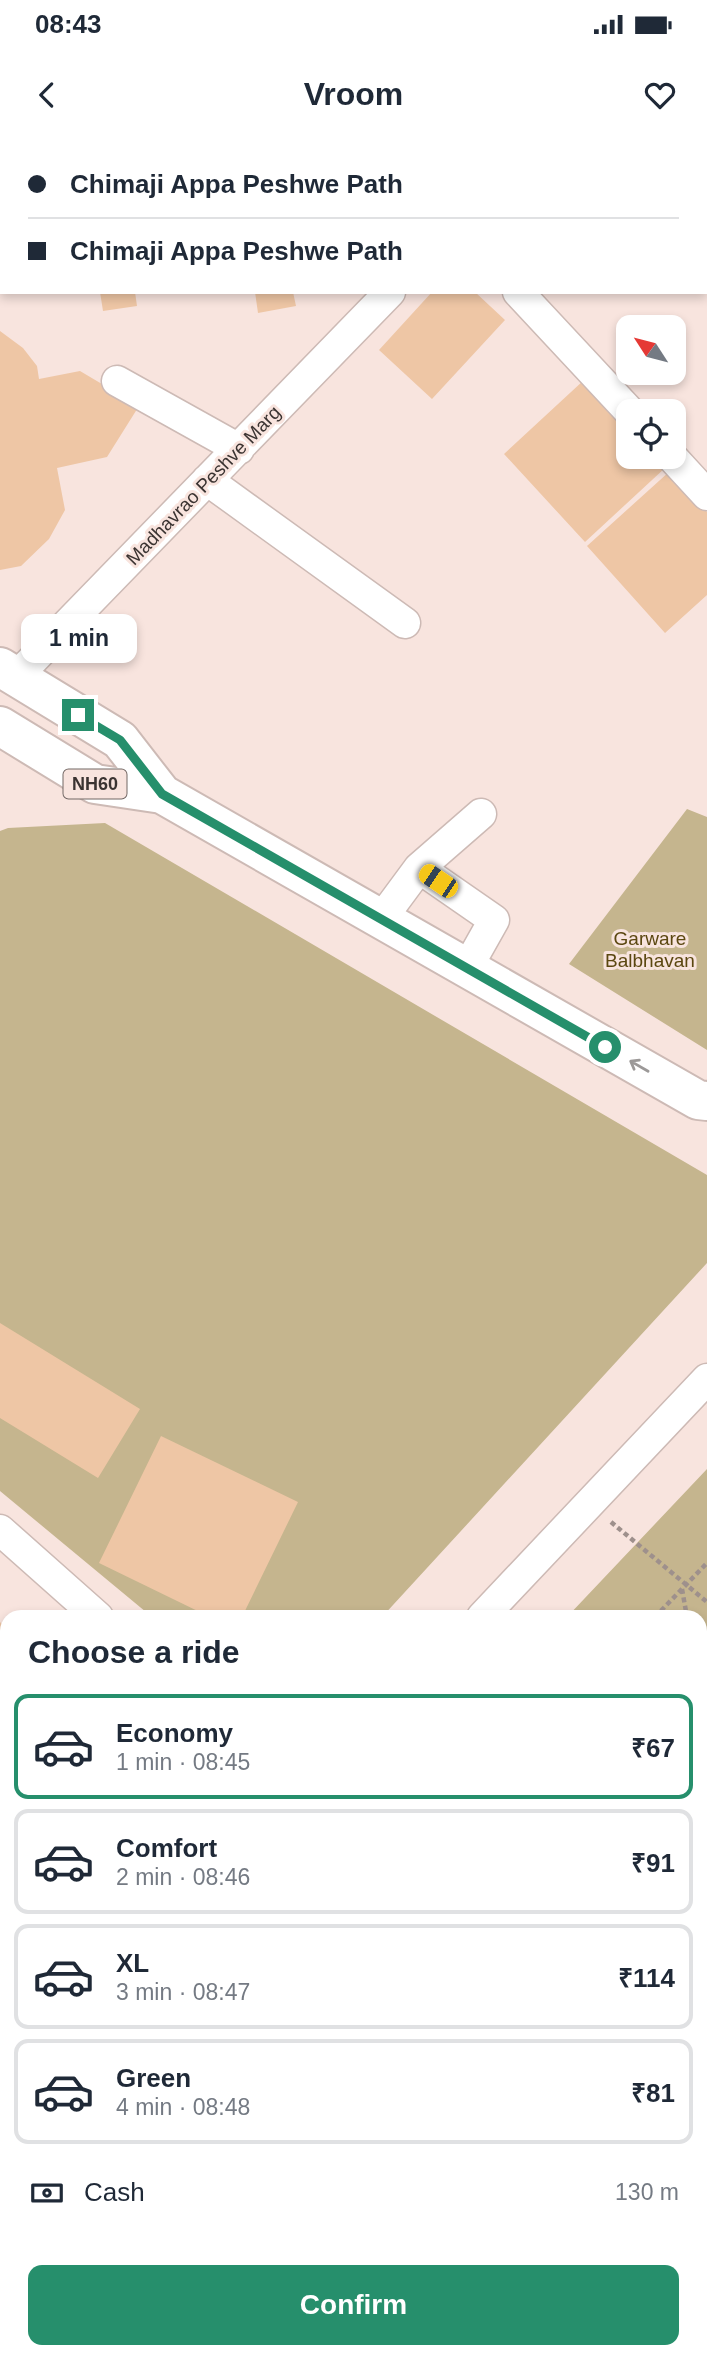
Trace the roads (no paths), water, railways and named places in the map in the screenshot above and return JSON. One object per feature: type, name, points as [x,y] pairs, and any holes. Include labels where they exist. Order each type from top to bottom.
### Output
[{"type":"main road","name":"NH60","points":[[8,672],[120,740],[162,794]]},
{"type":"main road","name":"NH60","points":[[0,726],[19,750],[95,784],[162,794],[382,918],[704,1106]]},
{"type":"street","name":"Madhavrao Peshve Marg","points":[[8,672],[239,449],[388,294]]},
{"type":"street","points":[[520,294],[618,399]]},
{"type":"street","points":[[117,381],[239,449]]},
{"type":"street","points":[[683,469],[707,495]]},
{"type":"street","points":[[207,480],[405,622]]},
{"type":"street","points":[[382,918],[419,868],[481,814]]},
{"type":"street","points":[[419,868],[494,920],[467,968]]},
{"type":"street","points":[[489,1610],[707,1379]]},
{"type":"street","points":[[0,1530],[90,1610]]},
{"type":"park label","name":"Garware Balbhavan","points":[[650,949]]}]
